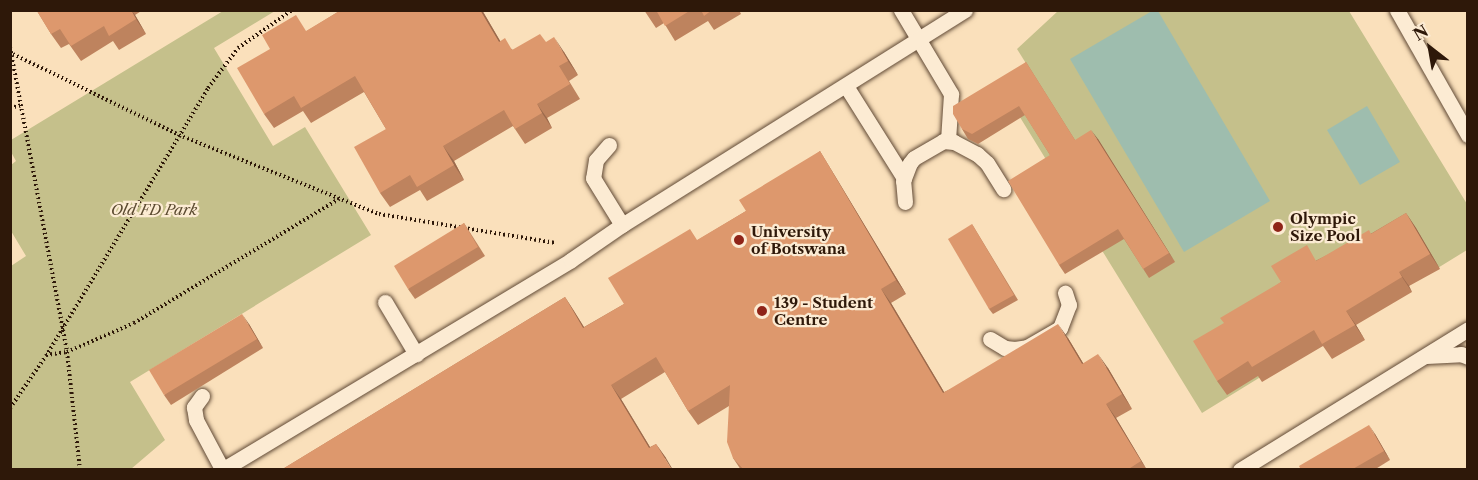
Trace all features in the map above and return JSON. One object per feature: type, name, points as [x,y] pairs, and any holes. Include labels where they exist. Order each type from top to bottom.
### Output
[{"type":"lane","points":[[900,10],[951,94],[948,141]]},
{"type":"lane","points":[[202,396],[194,407],[196,420],[222,469],[416,354],[588,248],[965,10]]},
{"type":"lane","points":[[1397,10],[1467,135]]},
{"type":"lane","points":[[846,86],[904,178]]},
{"type":"lane","points":[[904,202],[902,193],[904,178],[914,158],[943,141],[977,154],[987,163],[1003,189]]},
{"type":"lane","points":[[609,145],[596,160],[593,178],[622,225]]},
{"type":"lane","points":[[990,339],[1005,348],[1015,349],[1036,342],[1060,328],[1069,305],[1065,293]]},
{"type":"lane","points":[[385,302],[416,354]]},
{"type":"lane","points":[[1240,470],[1414,359],[1467,329]]},
{"type":"lane","points":[[1414,359],[1436,354],[1461,354],[1467,357]]},
{"type":"path","points":[[10,408],[46,356],[208,88],[238,48],[292,10]]},
{"type":"path","points":[[10,47],[67,352],[80,470]]},
{"type":"path","points":[[13,54],[179,135],[379,214],[588,248]]},
{"type":"path","points":[[10,108],[22,105]]},
{"type":"path","points":[[46,356],[67,352],[134,323],[339,199]]},
{"type":"green space","name":"Old FD Park","points":[[223,11],[275,11],[214,48],[273,146],[305,127],[371,235],[130,382],[165,440],[131,469],[11,469],[11,266],[26,256],[11,231],[11,165],[16,161],[11,152],[11,140]]},
{"type":"green space","name":"Olympic Size Pool","points":[[1058,11],[1349,11],[1467,204],[1467,250],[1202,413],[999,83],[1027,65],[1017,49]]},
{"type":"shaded area","points":[[1152,11],[1158,11],[1270,201],[1184,252],[1070,59]]},
{"type":"shaded area","points":[[1367,106],[1400,162],[1360,185],[1327,130]]},
{"type":"building","points":[[131,10],[136,19],[109,36],[104,26],[71,46],[60,29],[51,34],[37,11]]},
{"type":"building","points":[[341,10],[480,10],[499,42],[505,38],[512,50],[540,34],[546,42],[554,37],[568,61],[559,66],[570,84],[537,104],[542,113],[515,129],[504,110],[443,146],[454,165],[417,187],[410,175],[380,193],[354,147],[386,129],[355,76],[301,108],[294,96],[264,114],[237,68],[270,49],[262,35],[296,15],[306,31]]},
{"type":"building","points":[[656,10],[691,10],[665,26]]},
{"type":"building","points":[[701,10],[712,10],[704,16]]},
{"type":"building","points":[[1026,62],[1075,140],[1091,130],[1169,253],[1143,269],[1118,229],[1059,265],[1008,181],[1050,155],[1019,106],[972,134],[962,129],[953,114],[953,106]]},
{"type":"building","name":"139 - Student Centre","points":[[820,151],[896,280],[881,289],[943,393],[1058,324],[1082,364],[1098,354],[1122,394],[1106,404],[1141,461],[1127,470],[744,470],[733,458],[727,442],[730,385],[688,411],[656,357],[611,385],[649,448],[656,444],[672,470],[281,470],[565,297],[583,328],[624,304],[608,278],[690,229],[697,240],[746,211],[739,200]]},
{"type":"building","points":[[1406,213],[1430,254],[1399,272],[1402,277],[1346,311],[1355,325],[1322,344],[1314,330],[1252,367],[1248,361],[1217,381],[1193,341],[1224,323],[1220,318],[1281,282],[1271,266],[1307,245],[1316,261],[1369,230],[1371,234]]},
{"type":"building","points":[[464,223],[478,247],[408,289],[394,266]]},
{"type":"building","points":[[972,224],[1014,295],[989,309],[948,239]]},
{"type":"building","points":[[242,314],[257,339],[164,395],[149,370]]},
{"type":"building","points":[[1369,425],[1384,451],[1351,470],[1301,470],[1299,466]]},
{"type":"place","name":"Olympic Size Pool","points":[[1278,227]]},
{"type":"place","name":"University of Botswana","points":[[739,240]]},
{"type":"place","name":"139 - Student Centre","points":[[762,311]]}]
